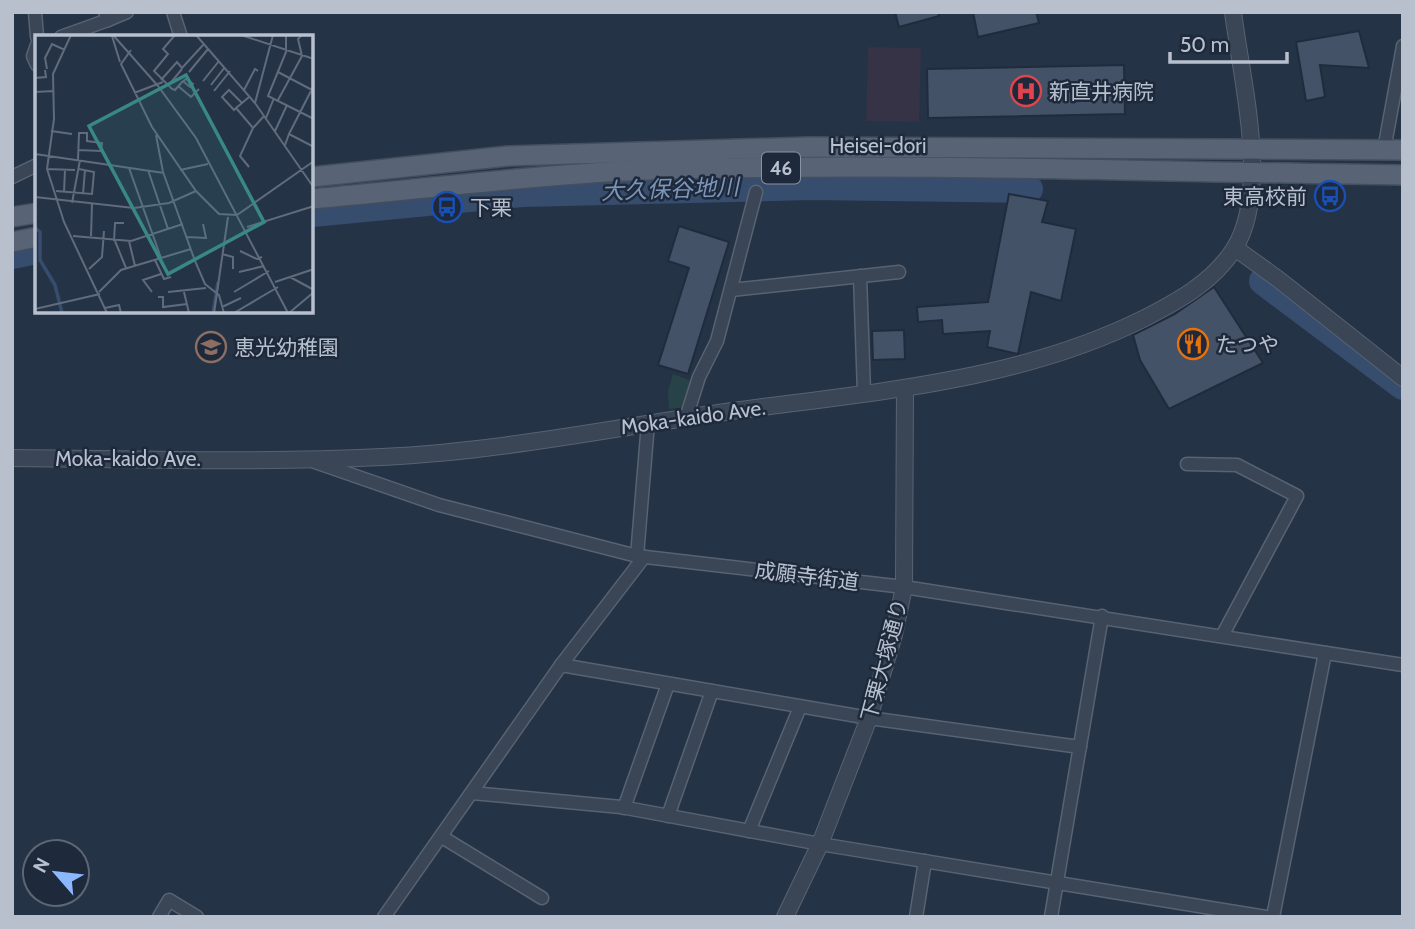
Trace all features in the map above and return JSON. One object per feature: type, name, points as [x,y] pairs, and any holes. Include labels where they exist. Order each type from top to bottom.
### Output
[{"type":"main road","name":"Heisei-dori","points":[[313,177],[508,156],[628,151],[808,147],[1393,150]]},
{"type":"main road","name":"Heisei-dori","points":[[313,199],[512,179],[676,169],[864,167],[1403,175]]},
{"type":"main road","points":[[12,217],[35,213]]},
{"type":"main road","points":[[12,242],[35,237]]},
{"type":"street","points":[[35,12],[37,35]]},
{"type":"street","points":[[65,35],[106,16],[127,12]]},
{"type":"street","points":[[173,12],[180,35]]},
{"type":"street","name":"Moka-kaido Ave.","points":[[12,457],[384,457],[484,447],[905,388],[1021,365],[1134,323],[1199,286],[1235,248],[1248,212],[1252,173],[1233,12]]},
{"type":"street","points":[[1393,150],[1403,46]]},
{"type":"street","points":[[12,177],[35,166]]},
{"type":"street","points":[[686,418],[699,377],[718,341],[756,192]]},
{"type":"street","points":[[1235,248],[1403,379]]},
{"type":"street","points":[[731,290],[899,272]]},
{"type":"street","points":[[860,276],[864,393]]},
{"type":"street","name":"下栗大塚通り","points":[[785,917],[820,844],[869,719],[894,635],[904,587],[905,388]]},
{"type":"street","points":[[385,916],[640,556],[648,423]]},
{"type":"street","name":"成願寺街道","points":[[305,458],[439,505],[640,556],[904,587],[1403,665]]},
{"type":"street","points":[[1187,464],[1237,465],[1297,496],[1222,636]]},
{"type":"street","points":[[1051,917],[1102,616]]},
{"type":"street","points":[[1273,917],[1325,653]]},
{"type":"street","points":[[561,665],[869,719],[1080,747]]},
{"type":"street","points":[[624,808],[668,684]]},
{"type":"street","points":[[668,816],[712,691]]},
{"type":"street","points":[[749,831],[800,707]]},
{"type":"street","points":[[472,793],[624,808],[820,844],[1266,917]]},
{"type":"street","points":[[442,837],[542,898]]},
{"type":"street","points":[[916,917],[925,861]]},
{"type":"street","points":[[159,917],[169,900],[197,917]]},
{"type":"shaded area","points":[[868,47],[921,48],[919,122],[866,121]]},
{"type":"green space","points":[[673,374],[694,382],[686,407],[669,409],[668,391]]},
{"type":"building","points":[[895,12],[938,12],[939,16],[899,27]]},
{"type":"building","points":[[973,12],[1036,12],[1039,23],[978,37]]},
{"type":"building","points":[[1359,31],[1369,68],[1320,65],[1325,97],[1306,101],[1296,42]]},
{"type":"building","name":"新直井病院","points":[[1124,65],[1125,114],[928,118],[927,69]]},
{"type":"building","points":[[1009,194],[1048,201],[1042,222],[1076,229],[1061,301],[1031,292],[1018,354],[987,347],[990,331],[943,334],[942,320],[918,322],[917,307],[988,302]]},
{"type":"building","points":[[679,226],[729,242],[688,374],[658,365],[689,268],[668,261]]},
{"type":"building","name":"たつや","points":[[1214,287],[1263,363],[1169,409],[1140,360],[1133,335],[1175,314]]},
{"type":"building","points":[[904,330],[905,359],[873,360],[872,331]]},
{"type":"waterway","name":"大久保谷地川","points":[[313,213],[522,193],[811,186],[1029,189]]},
{"type":"waterway","name":"大久保谷地川","points":[[12,255],[35,250]]},
{"type":"waterway","name":"大久保谷地川","points":[[1263,281],[1403,386]]},
{"type":"place","name":"新直井病院","points":[[1026,91]]},
{"type":"place","name":"東高校前","points":[[1330,196]]},
{"type":"place","name":"下栗","points":[[447,207]]},
{"type":"place","name":"たつや","points":[[1193,344]]},
{"type":"place","name":"恵光幼稚園","points":[[211,347]]}]
